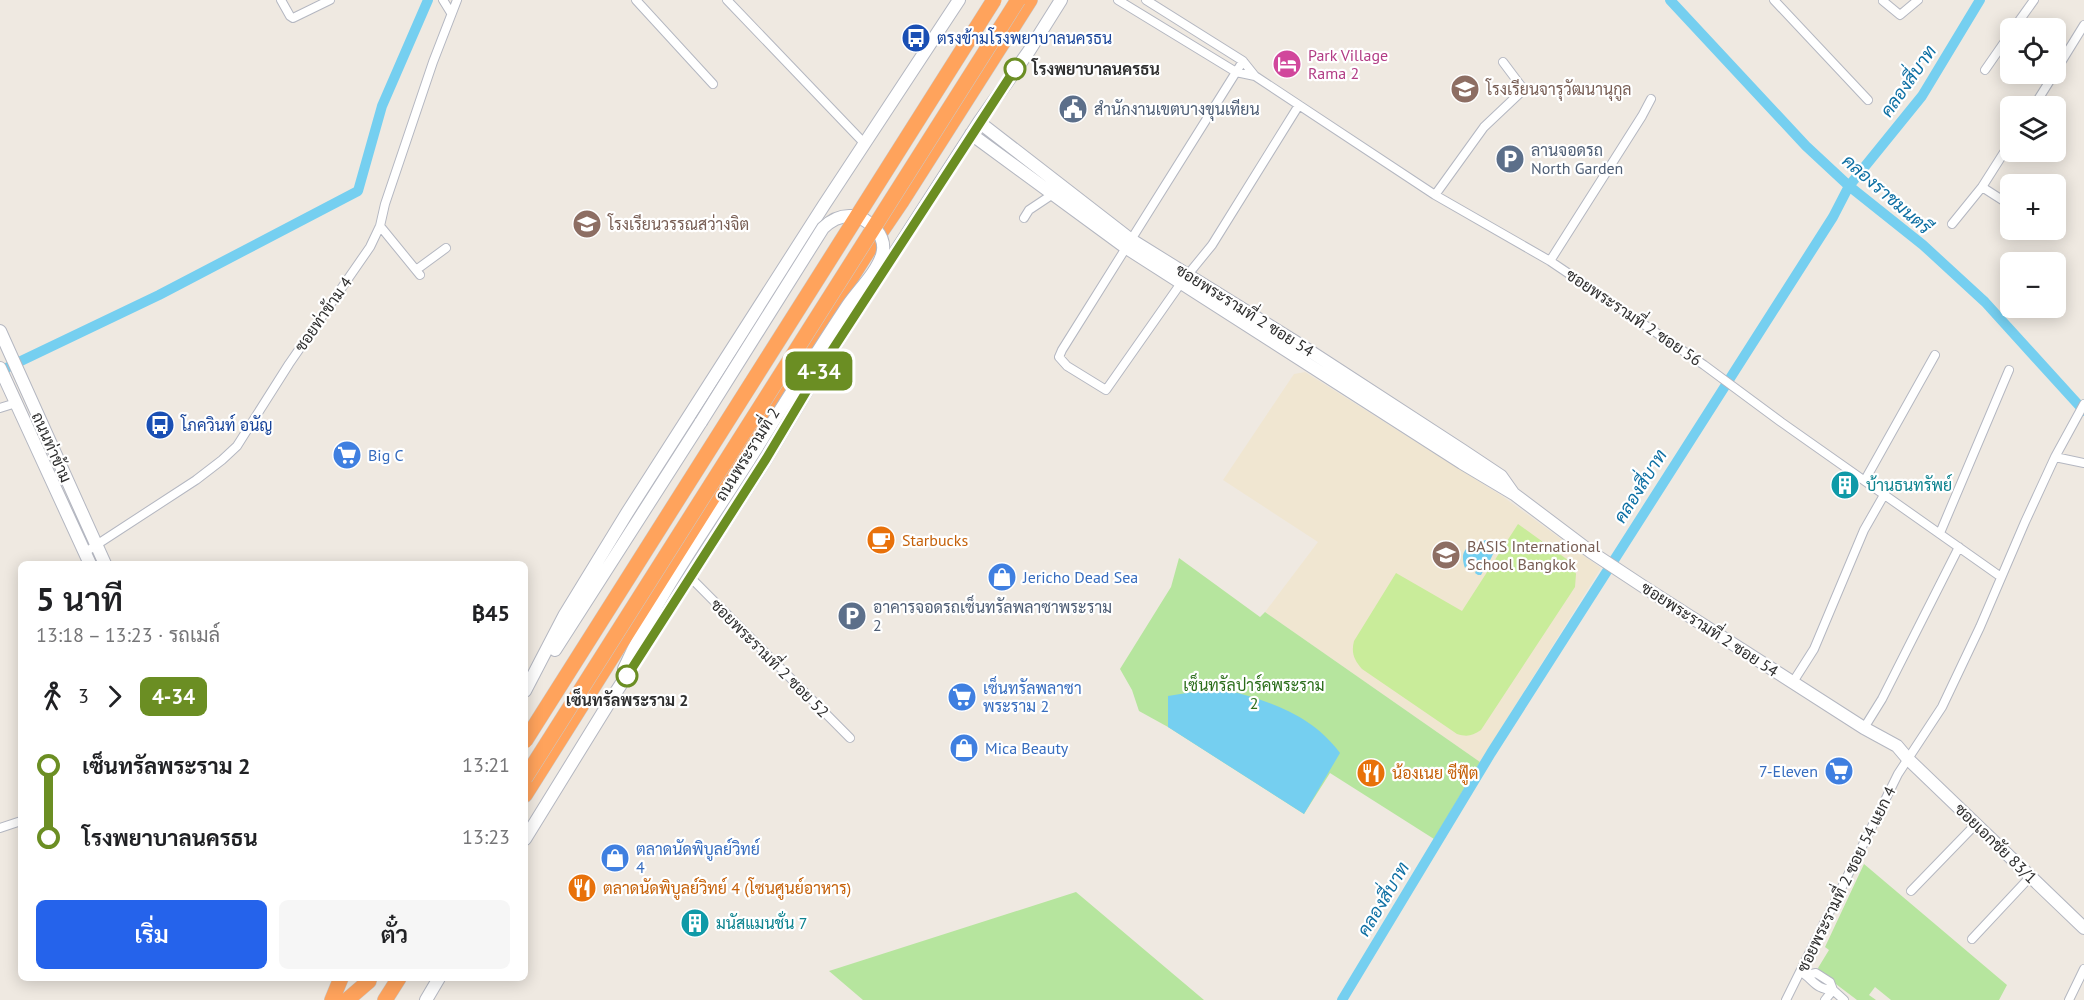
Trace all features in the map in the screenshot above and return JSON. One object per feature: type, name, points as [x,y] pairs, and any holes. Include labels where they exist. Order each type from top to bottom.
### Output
[{"type":"highway","points":[[528,729],[988,0]]},
{"type":"highway","points":[[528,736],[994,0]]},
{"type":"highway","points":[[528,773],[1018,0]]},
{"type":"highway","name":"ถนนพระรามที่ 2","points":[[528,790],[868,251],[1030,0]]},
{"type":"highway","points":[[332,1000],[339,981]]},
{"type":"highway","points":[[347,1000],[370,981]]},
{"type":"highway","points":[[359,1000],[371,981]]},
{"type":"highway","points":[[393,999],[398,981]]},
{"type":"highway","points":[[393,999],[407,981]]},
{"type":"main road","points":[[528,685],[564,616],[627,513],[864,143],[959,0]]},
{"type":"main road","name":"ถนนพระรามที่ 2","points":[[528,834],[607,706],[691,578],[818,372],[971,134],[1029,51],[1061,0]]},
{"type":"main road","name":"ซอยพระรามที่ 2 ซอย 54","points":[[979,122],[1128,243]]},
{"type":"main road","name":"ซอยพระรามที่ 2 ซอย 54","points":[[971,134],[1053,194],[1128,243],[1374,400],[1501,476],[1514,494],[1591,552],[1864,728],[1897,746],[1908,759]]},
{"type":"main road","points":[[528,686],[558,645],[824,228],[840,216],[857,217],[872,225],[877,231],[883,245],[880,259],[847,306],[749,460],[637,641],[607,706]]},
{"type":"main road","name":"ถนนท่าข้าม","points":[[0,331],[104,561]]},
{"type":"main road","name":"ถนนท่าข้าม","points":[[2,372],[87,558]]},
{"type":"main road","name":"ซอยเอกชัย 83/1","points":[[1908,759],[2084,928]]},
{"type":"main road","points":[[324,1000],[338,981]]},
{"type":"main road","points":[[426,1000],[437,981]]},
{"type":"street","points":[[281,0],[293,18],[330,0]]},
{"type":"street","points":[[443,0],[451,13]]},
{"type":"street","name":"ซอยท่าข้าม 4","points":[[87,558],[96,546],[208,471],[237,446],[289,364],[370,247],[380,226],[400,160],[457,0]]},
{"type":"street","points":[[636,0],[713,84]]},
{"type":"street","points":[[727,0],[864,143]]},
{"type":"street","name":"ซอยพระรามที่ 2 ซอย 56","points":[[1118,0],[1236,72],[1255,76]]},
{"type":"street","name":"ซอยพระรามที่ 2 ซอย 56","points":[[1146,0],[1243,61],[1255,76],[1435,195],[1550,261],[1704,365],[2001,577]]},
{"type":"street","points":[[1774,0],[1868,100]]},
{"type":"street","points":[[1883,1],[1900,15],[1918,0]]},
{"type":"street","points":[[2021,18],[2034,0]]},
{"type":"street","points":[[2066,55],[2084,25]]},
{"type":"street","points":[[1985,70],[2000,48]]},
{"type":"street","points":[[1243,61],[1062,350],[1059,357],[1067,366],[1106,390],[1185,278],[1212,245],[1299,105]]},
{"type":"street","points":[[1435,195],[1484,127],[1521,92],[1521,86],[1503,62]]},
{"type":"street","points":[[1550,261],[1594,194],[1651,99]]},
{"type":"street","points":[[1952,224],[1982,187],[2000,159]]},
{"type":"street","points":[[1982,187],[2000,199]]},
{"type":"street","points":[[1024,218],[1029,210],[1053,194]]},
{"type":"street","points":[[380,226],[418,272],[446,248]]},
{"type":"street","points":[[1865,480],[1935,355]]},
{"type":"street","points":[[1940,533],[2009,370]]},
{"type":"street","points":[[0,408],[16,403]]},
{"type":"street","name":"ซอยพระรามที่ 2 ซอย 54 แยก 4","points":[[1786,1000],[1804,973],[1850,869],[1898,774],[1942,707],[2055,457],[2084,404]]},
{"type":"street","points":[[2055,457],[2084,463]]},
{"type":"street","points":[[1793,682],[1814,649],[1864,530],[1884,495]]},
{"type":"street","points":[[1864,728],[1882,699],[1959,547]]},
{"type":"street","name":"ซอยพระรามที่ 2 ซอย 52","points":[[691,578],[850,738]]},
{"type":"street","points":[[0,828],[18,822]]},
{"type":"street","points":[[1911,891],[1976,824]]},
{"type":"street","points":[[1972,939],[2031,876]]},
{"type":"street","points":[[2069,1000],[2084,969]]},
{"type":"street","points":[[1804,973],[1811,982],[1824,990],[1833,990],[1844,1000]]},
{"type":"street","points":[[1825,1000],[1833,990]]},
{"type":"shaded area","name":"BASIS International School Bangkok","points":[[1305,372],[1502,496],[1601,568],[1480,762],[1265,612],[1318,542],[1223,480],[1294,374]]},
{"type":"green space","points":[[1518,524],[1572,563],[1576,574],[1575,587],[1481,730],[1469,735],[1457,734],[1362,669],[1354,656],[1354,641],[1396,573],[1462,611]]},
{"type":"green space","name":"เซ็นทรัลปาร์คพระราม 2","points":[[1179,558],[1260,617],[1265,612],[1480,762],[1434,839],[1330,773],[1304,814],[1139,711],[1132,690],[1120,669],[1171,587]]},
{"type":"green space","points":[[1864,864],[2007,985],[1999,1000],[1891,1000],[1875,987],[1869,995],[1876,1000],[1857,1000],[1820,972],[1818,968],[1829,950],[1825,947]]},
{"type":"green space","points":[[1076,892],[1204,1000],[863,1000],[829,971]]},
{"type":"water","points":[[1486,540],[1494,543],[1495,547],[1481,575],[1478,575],[1475,573],[1479,565],[1471,560],[1465,568],[1463,556],[1467,548]]},
{"type":"water","points":[[1224,689],[1288,711],[1316,728],[1340,753],[1304,814],[1168,727],[1168,696]]},
{"type":"waterway","points":[[0,371],[159,295],[358,191],[382,106],[428,0]]},
{"type":"waterway","name":"คลองราชมนตรี","points":[[1670,0],[1806,146],[1849,186],[1923,245],[1985,302],[2084,411]]},
{"type":"waterway","name":"คลองสี่บาท","points":[[1342,1000],[1491,753],[1833,217],[1849,186],[1922,96],[1980,0]]},
{"type":"bus line","name":"4-34","points":[[627,676],[766,459],[818,372],[1015,69]]},
{"type":"place","name":"ตรงข้ามโรงพยาบาลนครธน","points":[[916,38]]},
{"type":"place","name":"Park Village Rama 2","points":[[1287,64]]},
{"type":"place","name":"โรงพยาบาลนครธน","points":[[1015,69]]},
{"type":"place","name":"โรงเรียนจารุวัฒนานุกูล","points":[[1465,89]]},
{"type":"place","name":"สำนักงานเขตบางขุนเทียน","points":[[1073,109]]},
{"type":"place","name":"ลานจอดรถ North Garden","points":[[1510,159]]},
{"type":"place","name":"โรงเรียนวรรณสว่างจิต","points":[[587,224]]},
{"type":"place","name":"โภควินท์ อนัญ","points":[[160,425]]},
{"type":"place","name":"Big C","points":[[347,455]]},
{"type":"place","name":"บ้านธนทรัพย์","points":[[1845,485]]},
{"type":"place","name":"Starbucks","points":[[881,540]]},
{"type":"place","name":"BASIS International School Bangkok","points":[[1446,555]]},
{"type":"place","name":"Jericho Dead Sea","points":[[1002,577]]},
{"type":"place","name":"อาคารจอดรถเซ็นทรัลพลาซาพระราม 2","points":[[852,616]]},
{"type":"place","name":"เซ็นทรัลพระราม 2","points":[[627,676]]},
{"type":"place","name":"เซ็นทรัลพลาซา พระราม 2","points":[[962,697]]},
{"type":"place","name":"Mica Beauty","points":[[964,748]]},
{"type":"place","name":"7-Eleven","points":[[1839,771]]},
{"type":"place","name":"น้องเนย ซีฟู๊ต","points":[[1371,773]]},
{"type":"place","name":"ตลาดนัดพิบูลย์วิทย์ 4","points":[[615,858]]},
{"type":"place","name":"ตลาดนัดพิบูลย์วิทย์ 4 (โซนศูนย์อาหาร)","points":[[582,888]]},
{"type":"place","name":"มนัสแมนชั่น 7","points":[[695,923]]}]
